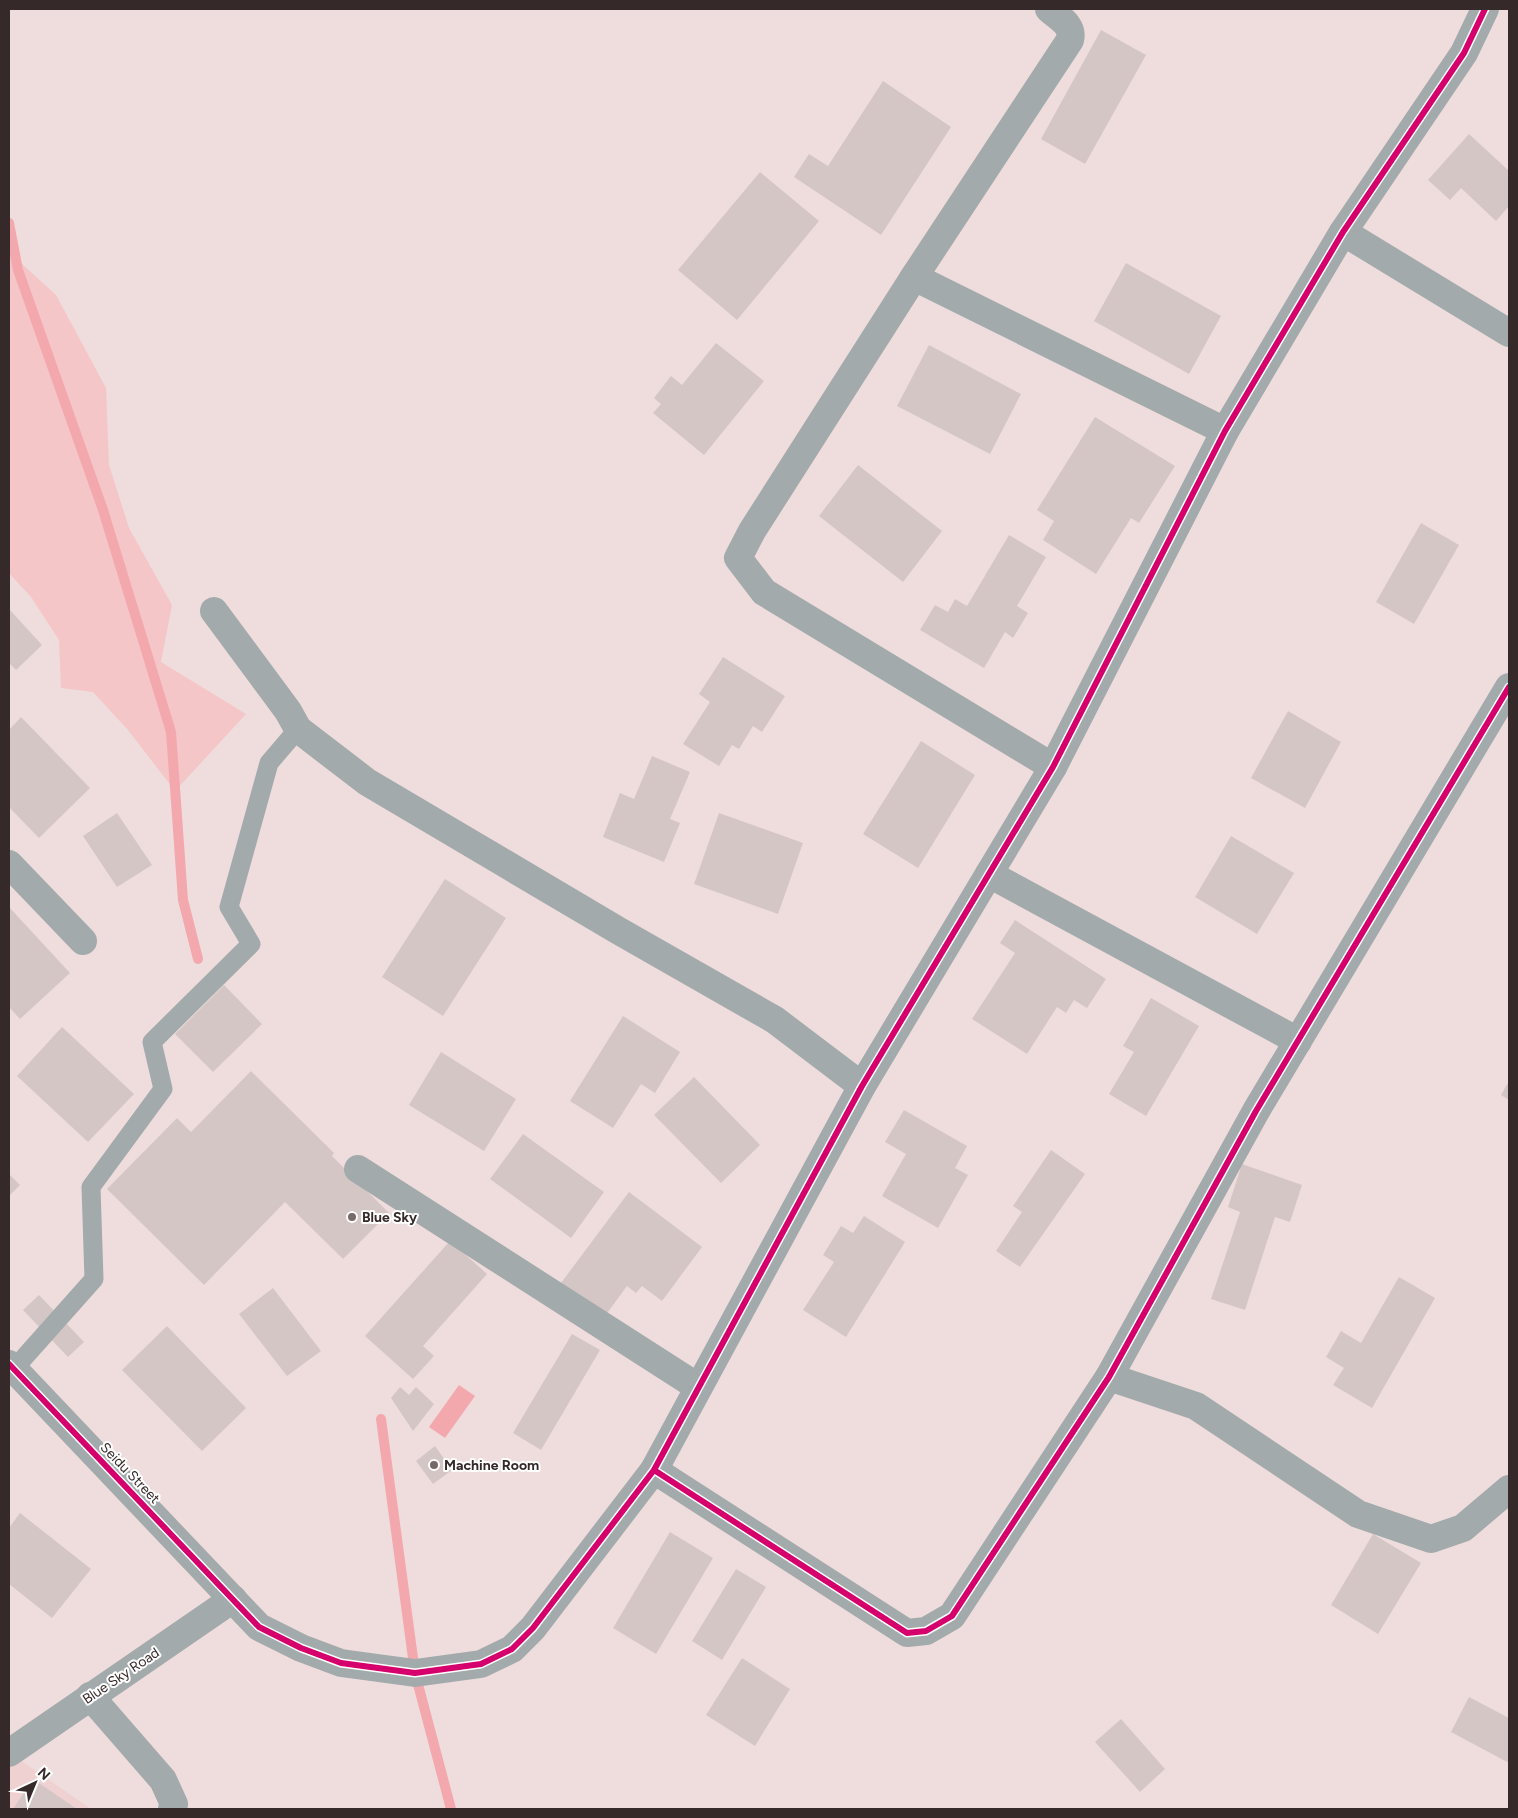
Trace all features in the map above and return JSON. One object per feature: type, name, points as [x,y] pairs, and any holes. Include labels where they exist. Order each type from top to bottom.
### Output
[{"type":"street","points":[[1049,9],[1069,27],[1072,34],[1070,40],[914,277],[752,531],[738,558],[764,592],[1053,767]]},
{"type":"street","name":"Seidu Street","points":[[11,1367],[259,1627],[301,1648],[341,1663],[415,1673],[481,1664],[512,1649],[533,1628],[654,1470],[862,1086],[1053,767],[1225,431],[1343,232],[1464,53],[1485,9]]},
{"type":"street","points":[[1343,232],[1509,333]]},
{"type":"street","points":[[914,277],[1225,431]]},
{"type":"street","points":[[214,611],[288,711],[298,729],[367,782],[619,931],[775,1020],[862,1086]]},
{"type":"street","points":[[654,1470],[907,1633],[926,1631],[952,1616],[1108,1377],[1256,1111],[1509,687]]},
{"type":"street","points":[[9,864],[83,941]]},
{"type":"street","points":[[989,874],[1298,1041]]},
{"type":"street","points":[[358,1169],[698,1387]]},
{"type":"street","points":[[1108,1377],[1196,1406],[1358,1514],[1431,1539],[1463,1528],[1509,1489]]},
{"type":"street","name":"Blue Sky Road","points":[[9,1753],[233,1599]]},
{"type":"street","points":[[90,1696],[163,1780],[174,1804],[172,1809]]},
{"type":"lane","points":[[11,1367],[53,1327],[94,1279],[90,1187],[163,1089],[152,1042],[251,944],[229,907],[269,763],[298,729]]},
{"type":"shaded area","points":[[9,252],[56,295],[106,388],[109,465],[129,528],[172,605],[161,662],[246,714],[175,791],[128,730],[93,692],[61,688],[59,640],[31,597],[9,573]]},
{"type":"shaded area","points":[[459,1385],[475,1396],[445,1438],[429,1427]]},
{"type":"shaded area","points":[[16,1757],[91,1809],[9,1809],[9,1764]]},
{"type":"building","points":[[1101,30],[1146,55],[1085,164],[1041,139]]},
{"type":"building","points":[[883,81],[951,127],[881,235],[794,177],[809,154],[828,166]]},
{"type":"building","points":[[1469,134],[1509,171],[1509,206],[1496,221],[1461,188],[1450,200],[1428,180]]},
{"type":"building","points":[[760,172],[819,221],[737,320],[678,270]]},
{"type":"building","points":[[1126,263],[1221,316],[1189,374],[1094,321]]},
{"type":"building","points":[[716,343],[764,381],[704,455],[653,413],[661,404],[654,398],[671,376],[682,385]]},
{"type":"building","points":[[929,345],[1021,394],[990,454],[897,406]]},
{"type":"building","points":[[1095,417],[1175,466],[1139,523],[1131,518],[1096,574],[1043,540],[1054,521],[1037,510]]},
{"type":"building","points":[[858,465],[942,531],[903,582],[819,516]]},
{"type":"building","points":[[1421,523],[1459,545],[1414,624],[1376,602]]},
{"type":"building","points":[[1009,535],[1046,557],[1017,606],[1028,613],[1013,638],[1005,632],[984,668],[920,630],[935,605],[948,612],[955,599],[967,606]]},
{"type":"building","points":[[9,609],[42,645],[16,670],[9,663]]},
{"type":"building","points":[[723,657],[785,696],[762,732],[753,726],[739,749],[732,745],[719,766],[683,744],[710,702],[699,694]]},
{"type":"building","points":[[1288,711],[1341,742],[1305,808],[1251,778]]},
{"type":"building","points":[[21,717],[90,788],[39,838],[9,807],[9,730]]},
{"type":"building","points":[[921,741],[975,775],[918,868],[863,834]]},
{"type":"building","points":[[652,756],[690,772],[670,819],[680,823],[664,862],[603,837],[620,793],[634,799]]},
{"type":"building","points":[[117,813],[152,865],[117,887],[83,836]]},
{"type":"building","points":[[719,813],[803,843],[778,914],[694,884]]},
{"type":"building","points":[[1231,836],[1294,873],[1257,934],[1195,897]]},
{"type":"building","points":[[445,879],[506,918],[443,1016],[382,977]]},
{"type":"building","points":[[9,907],[70,973],[20,1019],[9,1007]]},
{"type":"building","points":[[1015,920],[1106,979],[1087,1008],[1074,1000],[1066,1013],[1057,1007],[1027,1054],[972,1019],[1015,953],[1000,943]]},
{"type":"building","points":[[224,985],[262,1024],[213,1072],[175,1034]]},
{"type":"building","points":[[1151,998],[1199,1026],[1146,1116],[1109,1094],[1134,1052],[1123,1046]]},
{"type":"building","points":[[623,1016],[680,1052],[655,1093],[641,1084],[613,1128],[570,1101]]},
{"type":"building","points":[[62,1027],[134,1094],[88,1142],[17,1076]]},
{"type":"building","points":[[441,1052],[516,1099],[484,1151],[409,1105]]},
{"type":"building","points":[[251,1071],[334,1153],[332,1156],[389,1213],[343,1259],[285,1202],[204,1285],[107,1189],[177,1118],[191,1132]]},
{"type":"building","points":[[694,1077],[760,1145],[721,1183],[654,1115]]},
{"type":"building","points":[[1509,1081],[1509,1100],[1501,1095]]},
{"type":"building","points":[[904,1110],[967,1146],[955,1168],[968,1175],[938,1228],[882,1196],[906,1154],[885,1142]]},
{"type":"building","points":[[523,1134],[604,1192],[571,1238],[490,1179]]},
{"type":"building","points":[[1051,1150],[1085,1174],[1020,1267],[996,1251],[1022,1212],[1013,1206]]},
{"type":"building","points":[[1242,1164],[1302,1185],[1290,1222],[1275,1217],[1245,1310],[1211,1299],[1240,1212],[1228,1207]]},
{"type":"building","points":[[9,1174],[20,1185],[9,1196]]},
{"type":"building","points":[[629,1192],[702,1247],[662,1301],[642,1286],[636,1293],[627,1286],[602,1320],[558,1287]]},
{"type":"building","points":[[864,1216],[905,1242],[846,1337],[803,1310],[834,1262],[823,1255],[841,1226],[853,1233]]},
{"type":"building","points":[[450,1241],[487,1274],[423,1346],[434,1356],[413,1379],[365,1336]]},
{"type":"building","points":[[1399,1277],[1435,1298],[1372,1408],[1333,1385],[1344,1368],[1326,1357],[1341,1331],[1361,1343]]},
{"type":"building","points":[[273,1288],[321,1351],[287,1376],[239,1314]]},
{"type":"building","points":[[39,1295],[84,1342],[68,1357],[23,1310]]},
{"type":"building","points":[[167,1326],[246,1408],[202,1451],[122,1370]]},
{"type":"building","points":[[572,1334],[600,1350],[541,1450],[513,1433]]},
{"type":"building","points":[[400,1387],[409,1395],[416,1387],[434,1404],[413,1431],[391,1398]]},
{"type":"building","name":"Machine Room","points":[[435,1446],[452,1470],[433,1484],[416,1461]]},
{"type":"building","points":[[20,1513],[91,1569],[52,1618],[9,1584],[9,1528]]},
{"type":"building","points":[[670,1532],[713,1558],[656,1654],[613,1628]]},
{"type":"building","points":[[1373,1534],[1421,1563],[1378,1634],[1331,1605]]},
{"type":"building","points":[[736,1569],[766,1587],[722,1660],[692,1641]]},
{"type":"building","points":[[742,1658],[790,1689],[755,1746],[706,1715]]},
{"type":"building","points":[[1469,1697],[1509,1718],[1509,1763],[1451,1732]]},
{"type":"building","points":[[1121,1719],[1165,1769],[1140,1792],[1095,1742]]},
{"type":"building","points":[[33,1779],[77,1809],[13,1809]]},
{"type":"waterway","points":[[9,223],[18,270],[103,510],[171,732],[183,900],[198,959]]},
{"type":"waterway","points":[[381,1419],[415,1673],[451,1809]]},
{"type":"cycle path","points":[[9,1364],[259,1627],[301,1648],[341,1663],[415,1673],[481,1664],[512,1649],[533,1628],[654,1470],[862,1086],[1053,767],[1225,431],[1343,232],[1464,53],[1485,9]]},
{"type":"cycle path","points":[[654,1470],[907,1633],[926,1631],[952,1616],[1109,1377],[1256,1111],[1509,687]]},
{"type":"place","name":"Blue Sky","points":[[352,1217]]},
{"type":"place","name":"Machine Room","points":[[434,1465]]}]
